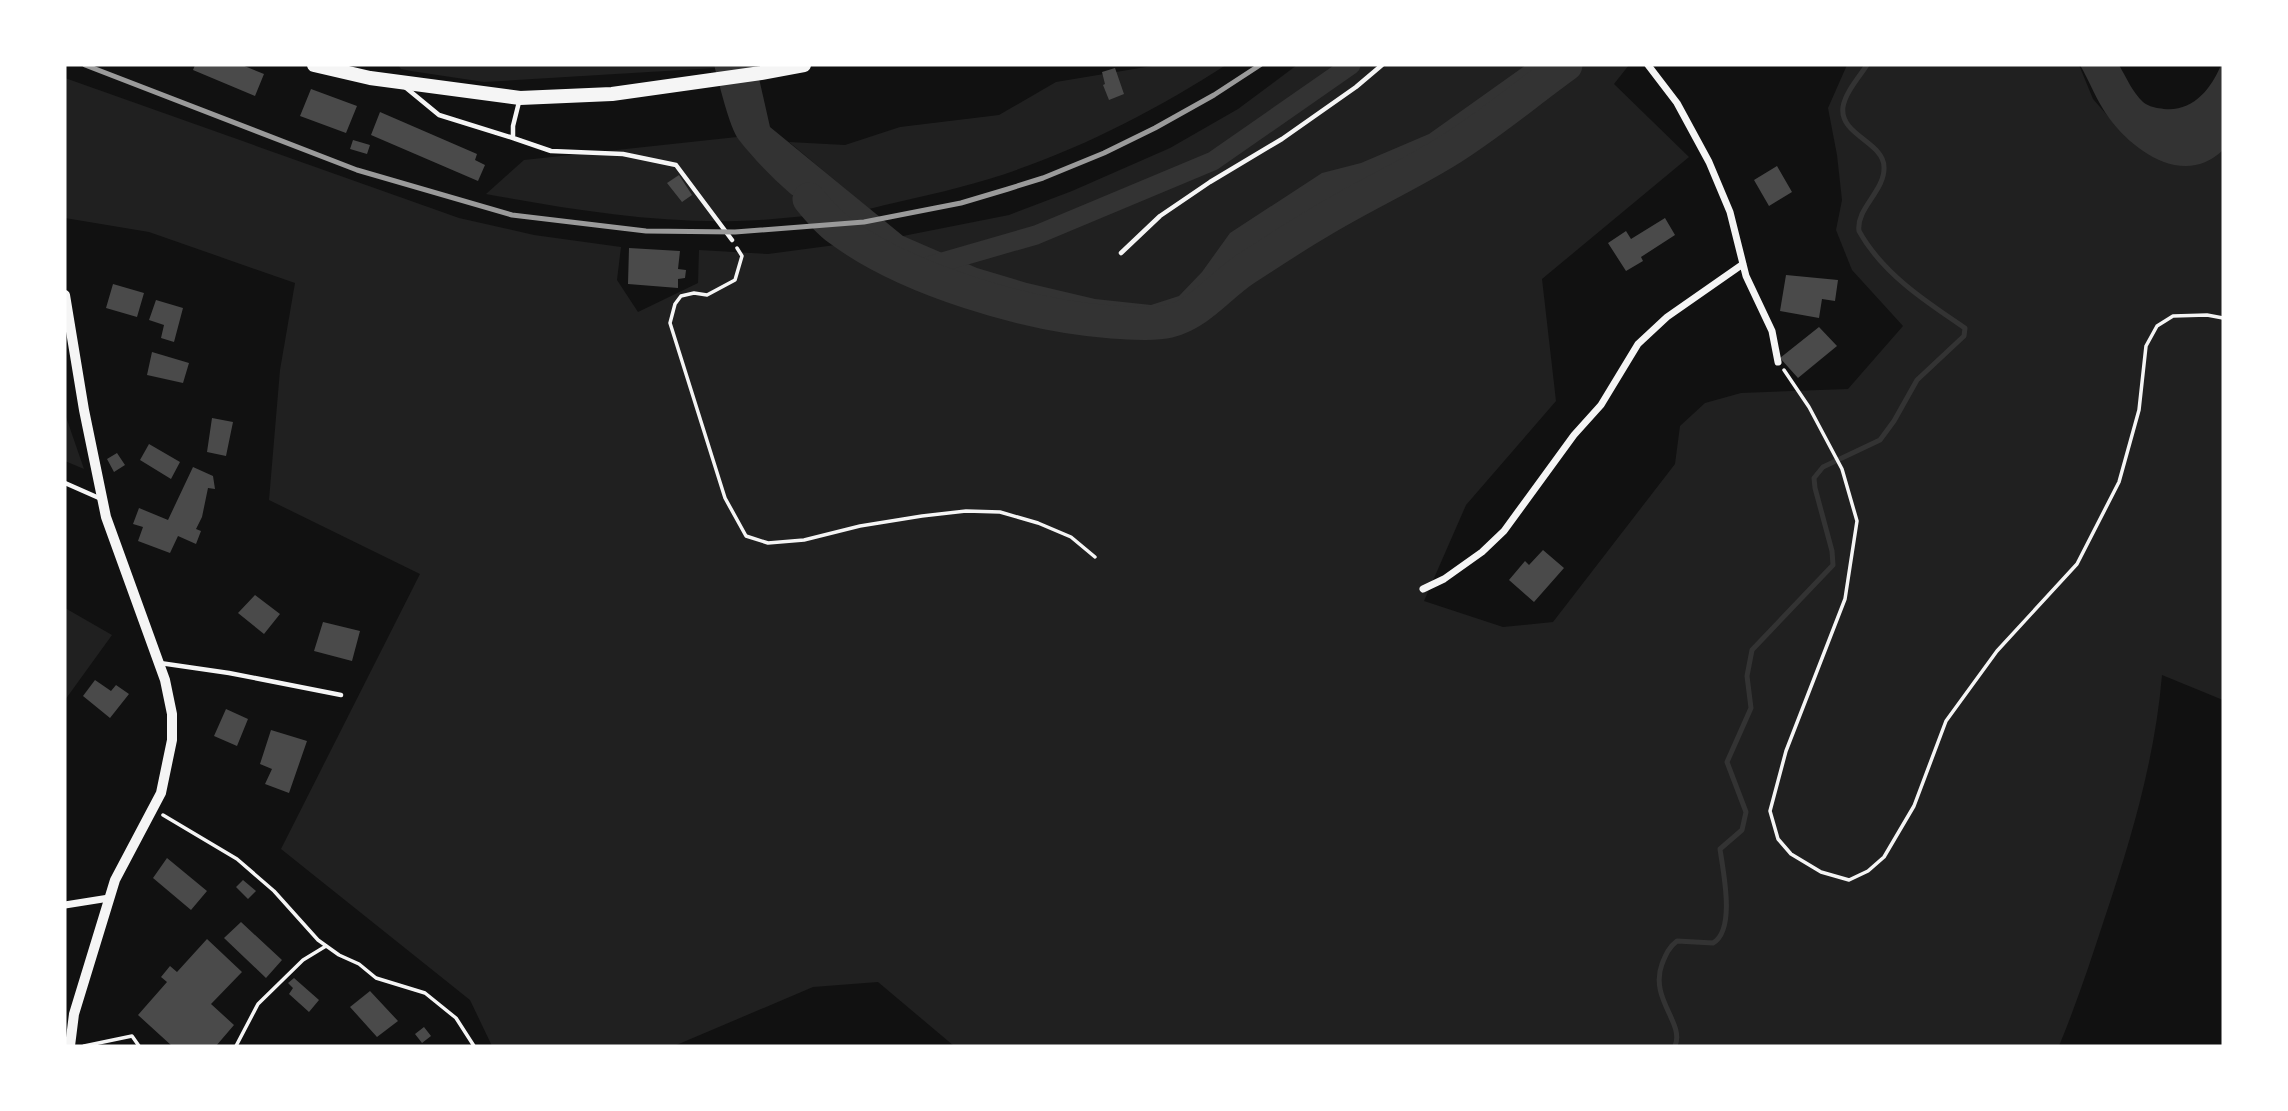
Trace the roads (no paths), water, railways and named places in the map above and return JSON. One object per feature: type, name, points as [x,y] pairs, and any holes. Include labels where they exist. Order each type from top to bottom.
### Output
[{"type":"main road","points":[[314,65],[370,78],[520,98],[612,94],[804,65]]},
{"type":"street","points":[[1648,65],[1677,103],[1709,162],[1730,212],[1746,276],[1772,331],[1778,362]]},
{"type":"street","points":[[1423,589],[1444,579],[1482,552],[1504,531],[1574,435],[1601,405],[1638,344],[1667,317],[1743,264]]},
{"type":"street","points":[[65,295],[84,410],[106,517],[159,663],[172,714],[172,740],[161,793],[115,880],[74,1014],[70,1046]]},
{"type":"street","points":[[65,905],[109,898]]},
{"type":"lane","points":[[1121,253],[1160,216],[1282,139],[1356,87],[1382,65]]},
{"type":"lane","points":[[398,82],[439,115],[551,151],[623,154],[676,165],[732,240]]},
{"type":"lane","points":[[513,138],[520,98]]},
{"type":"lane","points":[[65,483],[103,500]]},
{"type":"lane","points":[[159,663],[229,673],[341,695]]},
{"type":"waterway","points":[[911,271],[1036,235],[1213,161],[1351,65]]},
{"type":"waterway","points":[[809,199],[834,226],[866,247],[932,279],[969,292],[1043,312],[1079,318],[1134,323],[1170,321],[1190,312],[1235,276],[1301,234],[1461,142],[1566,65]]},
{"type":"waterway","points":[[1675,1046],[1675,1028],[1663,999],[1659,977],[1666,954],[1677,941],[1713,943],[1724,926],[1726,899],[1720,849],[1742,830],[1746,812],[1727,762],[1751,708],[1747,676],[1752,650],[1833,565],[1814,478],[1823,467],[1880,440],[1917,380],[1964,336],[1965,328],[1906,286],[1880,260],[1859,231],[1862,215],[1880,184],[1884,167],[1877,151],[1848,125],[1843,107],[1849,91],[1867,65]]},
{"type":"railway","points":[[85,65],[357,170],[512,215],[646,231],[735,232],[864,222],[961,203],[1043,178],[1155,128],[1260,65]]}]
